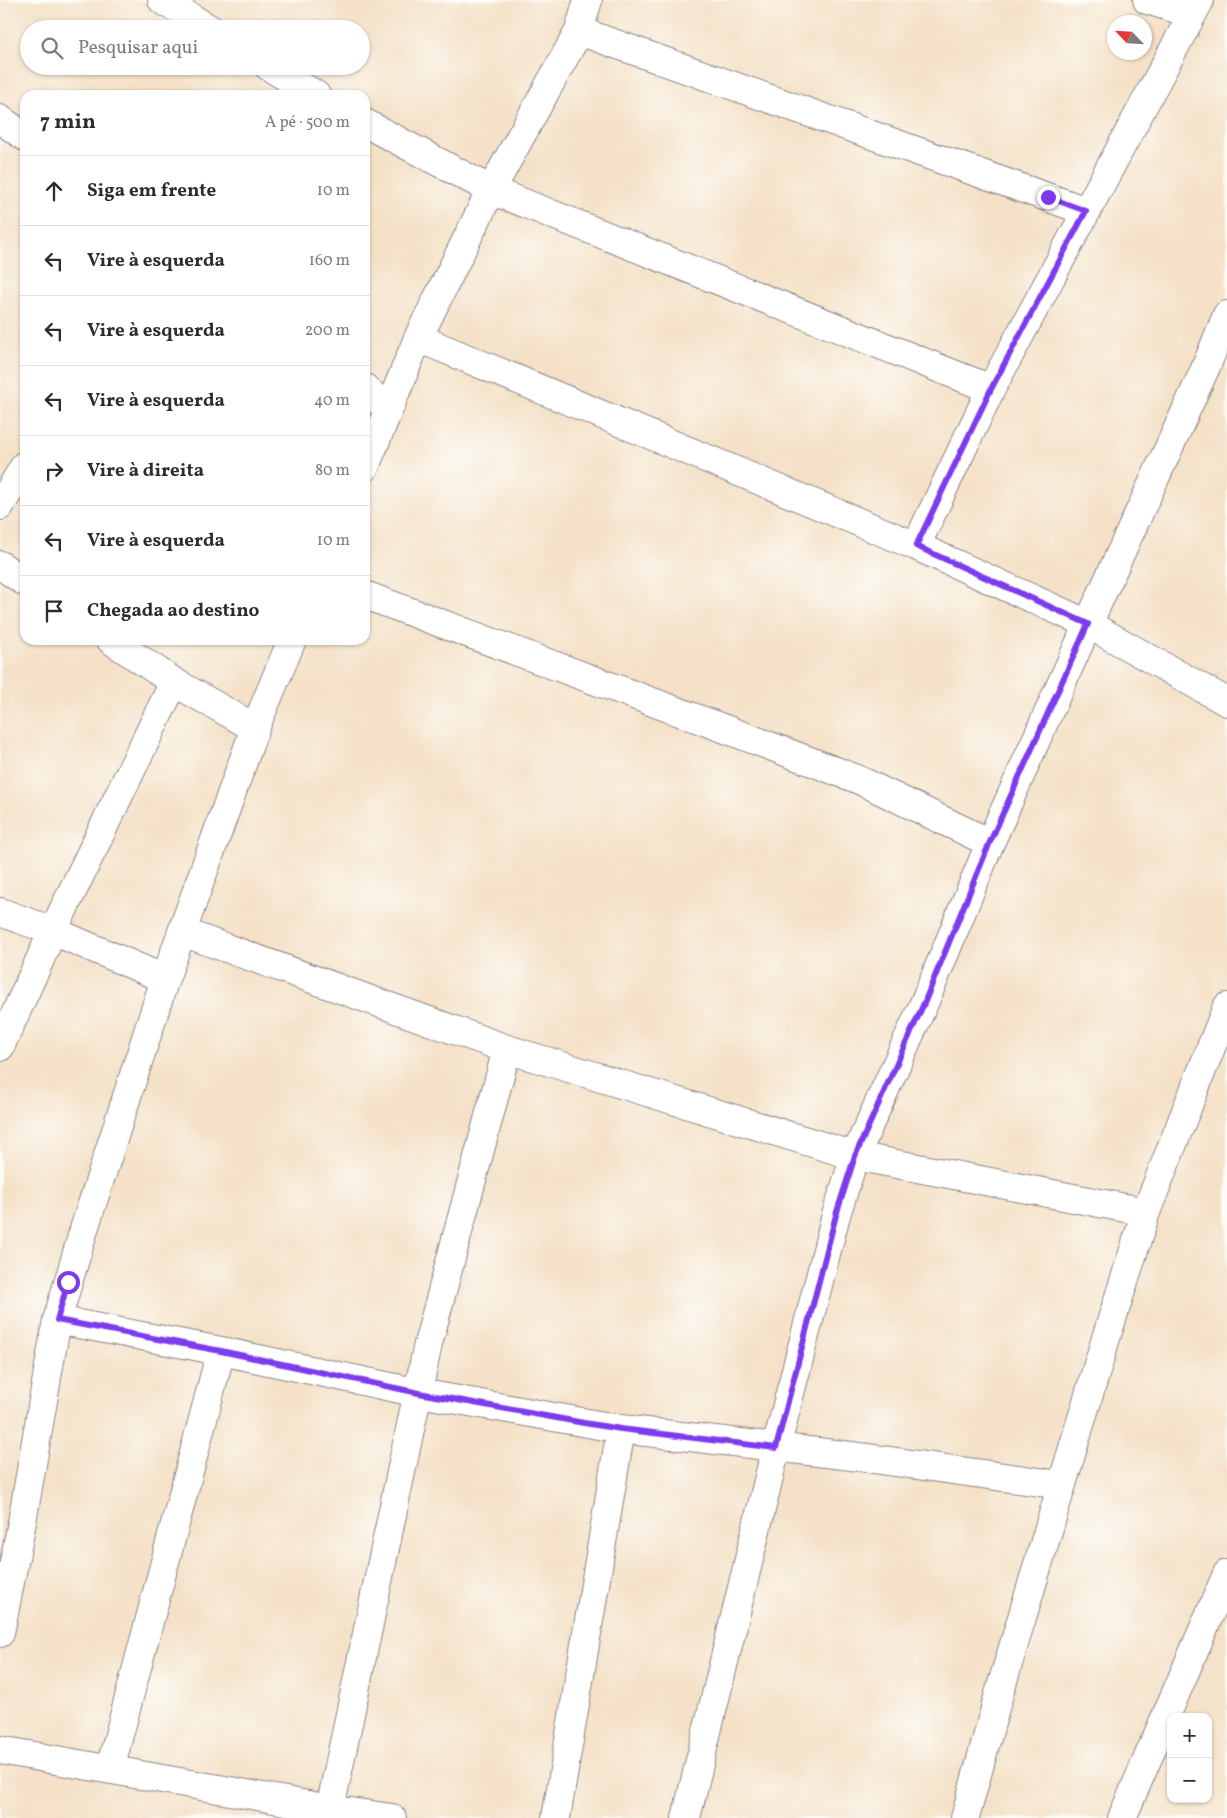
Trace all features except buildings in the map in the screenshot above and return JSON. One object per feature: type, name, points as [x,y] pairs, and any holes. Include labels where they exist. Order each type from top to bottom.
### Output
[{"type":"street","points":[[162,0],[195,20]]},
{"type":"street","points":[[916,546],[991,389],[1196,7],[1147,0]]},
{"type":"street","points":[[370,454],[418,338],[491,190],[579,31],[586,1]]},
{"type":"street","points":[[579,31],[1086,211]]},
{"type":"street","points":[[283,75],[308,90]]},
{"type":"street","points":[[0,119],[20,133]]},
{"type":"street","points":[[370,126],[491,190],[991,389]]},
{"type":"street","points":[[686,1818],[776,1448],[836,1215],[855,1156],[925,1001],[990,842],[1227,315]]},
{"type":"street","points":[[418,338],[916,546],[1088,624],[1227,702]]},
{"type":"street","points":[[370,393],[388,409]]},
{"type":"street","points":[[0,506],[20,474]]},
{"type":"street","points":[[370,597],[857,779],[990,842]]},
{"type":"street","points":[[118,645],[174,682],[255,728]]},
{"type":"street","points":[[0,1634],[22,1522],[57,1320],[88,1217],[165,979],[255,728],[290,645]]},
{"type":"street","points":[[1,1039],[174,682]]},
{"type":"street","points":[[0,912],[53,931],[165,979]]},
{"type":"street","points":[[182,932],[507,1049],[855,1156],[1146,1212]]},
{"type":"street","points":[[965,1818],[999,1694],[1061,1485],[1146,1212],[1227,1007]]},
{"type":"street","points":[[330,1809],[428,1344],[507,1049]]},
{"type":"street","points":[[57,1320],[221,1351],[419,1393],[621,1429],[860,1457],[1061,1485]]},
{"type":"street","points":[[110,1769],[221,1351]]},
{"type":"street","points":[[556,1818],[621,1429]]},
{"type":"street","points":[[1122,1818],[1227,1574]]},
{"type":"street","points":[[0,1750],[330,1809],[392,1818]]},
{"type":"route","points":[[68,1282],[57,1320],[221,1351],[419,1393],[584,1423],[776,1448],[836,1215],[855,1156],[925,1001],[990,842],[1088,624],[916,546],[991,389],[1086,211],[1048,197]]}]
